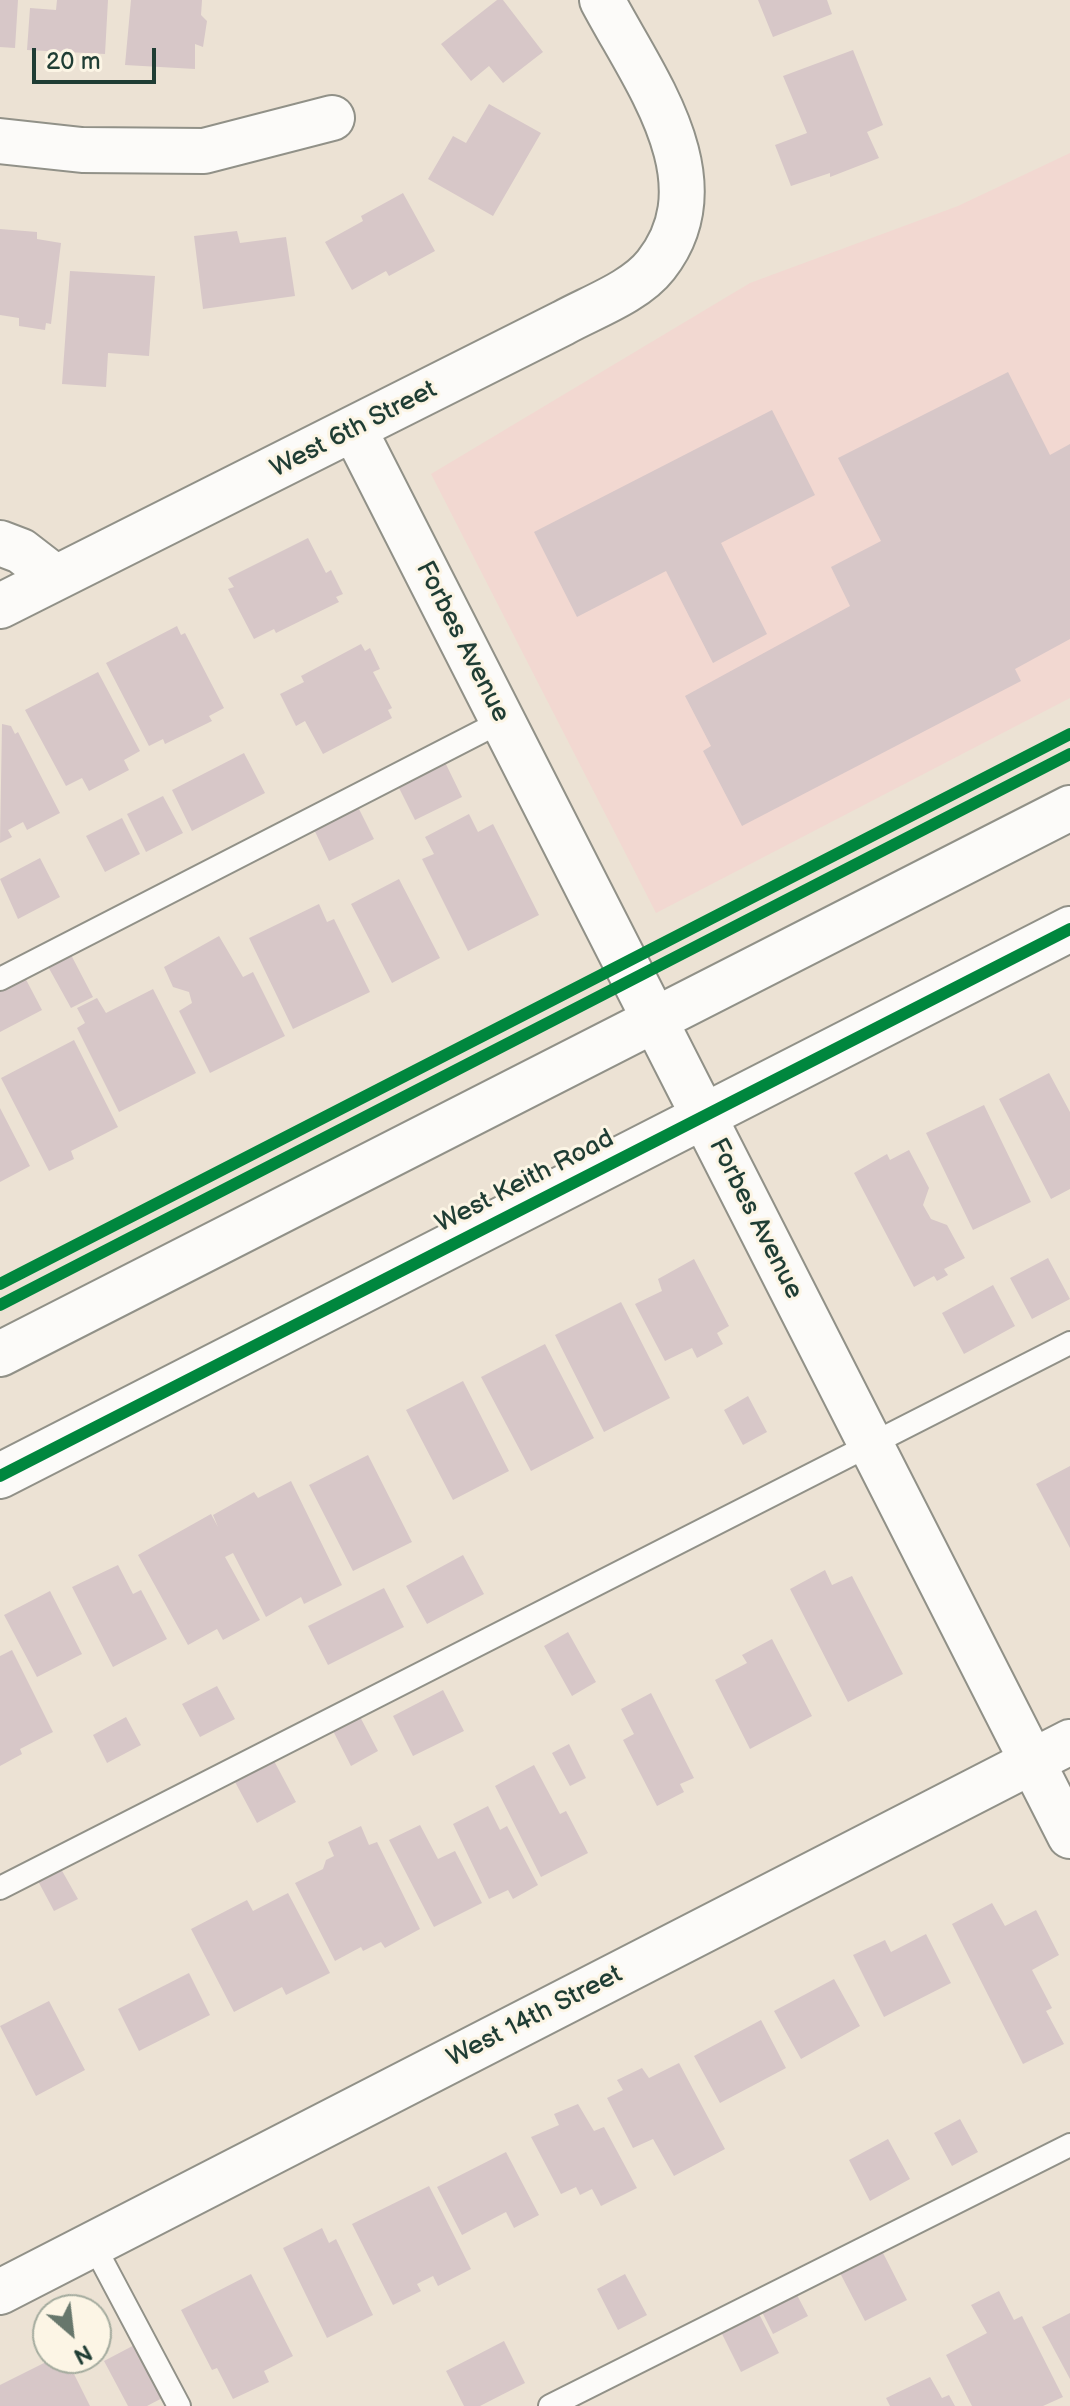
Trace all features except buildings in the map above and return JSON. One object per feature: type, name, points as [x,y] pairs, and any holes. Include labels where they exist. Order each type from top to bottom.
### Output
[{"type":"street","name":"West 6th Street","points":[[0,606],[355,431],[640,279],[655,266],[679,219],[683,195],[678,149],[602,0]]},
{"type":"street","points":[[0,141],[82,150],[204,151],[332,118]]},
{"type":"street","name":"Forbes Avenue","points":[[355,431],[1070,1836]]},
{"type":"street","points":[[0,543],[21,551],[56,578]]},
{"type":"street","points":[[0,1354],[1070,808]]},
{"type":"street","name":"West Keith Road","points":[[0,1476],[1070,929]]},
{"type":"street","name":"West 14th Street","points":[[0,2292],[1070,1742]]},
{"type":"lane","points":[[0,979],[502,721]]},
{"type":"lane","points":[[0,1888],[1070,1343]]},
{"type":"lane","points":[[550,2406],[1070,2145]]},
{"type":"lane","points":[[93,2244],[179,2406]]},
{"type":"shaded area","points":[[1070,153],[1070,698],[656,913],[431,474],[750,283],[958,206]]},
{"type":"cycle path","points":[[0,1284],[1070,734]]},
{"type":"cycle path","points":[[0,1305],[1070,754]]},
{"type":"cycle path","points":[[0,1476],[1070,929]]}]
